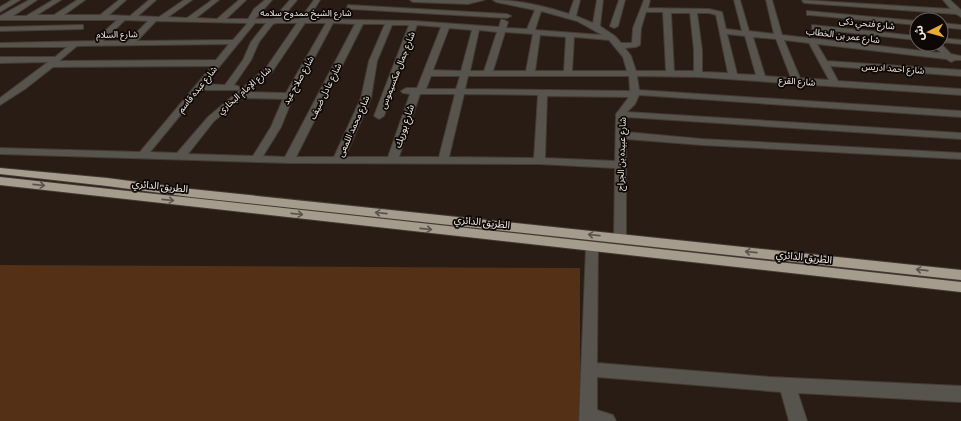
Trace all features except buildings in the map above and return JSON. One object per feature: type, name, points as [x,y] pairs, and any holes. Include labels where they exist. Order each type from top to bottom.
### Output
[{"type":"highway","name":"الطريق الدائري","points":[[0,171],[107,182],[199,194],[620,237],[961,275]]},
{"type":"highway","name":"الطريق الدائري","points":[[0,181],[961,287]]},
{"type":"street","points":[[0,10],[17,0]]},
{"type":"street","points":[[2,18],[34,0]]},
{"type":"street","points":[[28,18],[58,0]]},
{"type":"street","points":[[55,18],[82,0]]},
{"type":"street","points":[[102,17],[123,0]]},
{"type":"street","points":[[132,18],[153,0]]},
{"type":"street","points":[[130,44],[157,19],[189,0]]},
{"type":"street","points":[[189,20],[216,0]]},
{"type":"street","points":[[219,21],[243,0]]},
{"type":"street","name":"شارع عبده قاسم","points":[[142,156],[235,42],[257,11],[269,0]]},
{"type":"street","points":[[228,87],[248,60],[255,42],[294,0]]},
{"type":"street","name":"شارع الإمام البخاري","points":[[180,157],[198,133],[239,95],[260,79],[276,62],[317,0]]},
{"type":"street","points":[[343,21],[352,8],[354,0]]},
{"type":"street","points":[[412,0],[468,2],[480,0]]},
{"type":"street","points":[[500,0],[513,3],[525,3],[545,8],[596,27],[616,42],[627,55],[632,66],[635,93]]},
{"type":"street","points":[[572,17],[577,0]]},
{"type":"street","points":[[596,27],[600,0]]},
{"type":"street","points":[[614,26],[622,0]]},
{"type":"street","points":[[647,0],[644,10],[693,11],[709,8],[717,12],[721,16],[733,76]]},
{"type":"street","points":[[670,73],[672,11],[676,0]]},
{"type":"street","points":[[737,0],[761,78]]},
{"type":"street","points":[[769,0],[779,37],[797,81]]},
{"type":"street","points":[[835,83],[824,63],[817,42],[815,27],[805,0],[960,13]]},
{"type":"street","points":[[876,0],[909,21]]},
{"type":"street","points":[[946,0],[960,13]]},
{"type":"street","points":[[488,73],[501,29],[513,3]]},
{"type":"street","points":[[352,8],[507,16]]},
{"type":"street","points":[[530,72],[533,32],[545,8]]},
{"type":"street","name":"شارع الشيخ ممدوح سلامه","points":[[2,18],[102,17],[250,22],[343,21],[414,23],[570,35],[616,42],[629,46],[636,44],[637,28],[644,10]]},
{"type":"street","points":[[693,11],[698,50],[698,74]]},
{"type":"street","points":[[810,13],[909,23]]},
{"type":"street","points":[[59,45],[91,17]]},
{"type":"street","points":[[96,44],[123,18]]},
{"type":"street","name":"شارع صلاح عيد","points":[[256,159],[276,127],[288,96],[330,21]]},
{"type":"street","name":"شارع عادل ضيف","points":[[289,160],[360,22]]},
{"type":"street","name":"شارع محمد اللمعى","points":[[338,161],[366,98],[373,61],[389,23]]},
{"type":"street","name":"شارع جمال مكسيموس","points":[[379,116],[414,23]]},
{"type":"street","name":"شارع بوريك","points":[[392,161],[414,91],[428,73],[446,25]]},
{"type":"street","points":[[949,26],[961,27]]},
{"type":"street","points":[[0,29],[80,27]]},
{"type":"street","points":[[443,161],[476,27]]},
{"type":"street","name":"شارع فتحي ذكى","points":[[815,27],[909,37]]},
{"type":"street","name":"شارع عمر بن الخطاب","points":[[724,31],[961,58]]},
{"type":"street","points":[[568,72],[570,35]]},
{"type":"street","points":[[949,41],[961,42]]},
{"type":"street","name":"شارع السلام","points":[[0,45],[235,42]]},
{"type":"street","points":[[0,102],[22,87],[74,45]]},
{"type":"street","points":[[943,52],[961,70]]},
{"type":"street","points":[[0,60],[217,63]]},
{"type":"street","name":"شارع احمد ادريس","points":[[824,63],[961,73]]},
{"type":"street","name":"شارع القرع","points":[[428,73],[670,73],[961,92]]},
{"type":"street","points":[[198,87],[248,88]]},
{"type":"street","points":[[414,91],[635,93],[961,114]]},
{"type":"street","points":[[539,161],[543,93]]},
{"type":"street","name":"شارع عبيده بن الجراح","points":[[620,237],[621,114],[626,106],[633,100],[635,93]]},
{"type":"street","points":[[239,95],[288,96]]},
{"type":"street","points":[[621,114],[702,122],[912,132],[961,136]]},
{"type":"street","points":[[620,135],[702,142],[961,156]]},
{"type":"street","points":[[0,151],[289,160],[539,161],[620,165]]},
{"type":"street","points":[[592,247],[588,418],[607,421]]},
{"type":"street","points":[[589,370],[787,384],[961,394]]},
{"type":"street","points":[[787,384],[798,421]]},
{"type":"shaded area","points":[[0,265],[580,268],[580,421],[0,421]]}]
